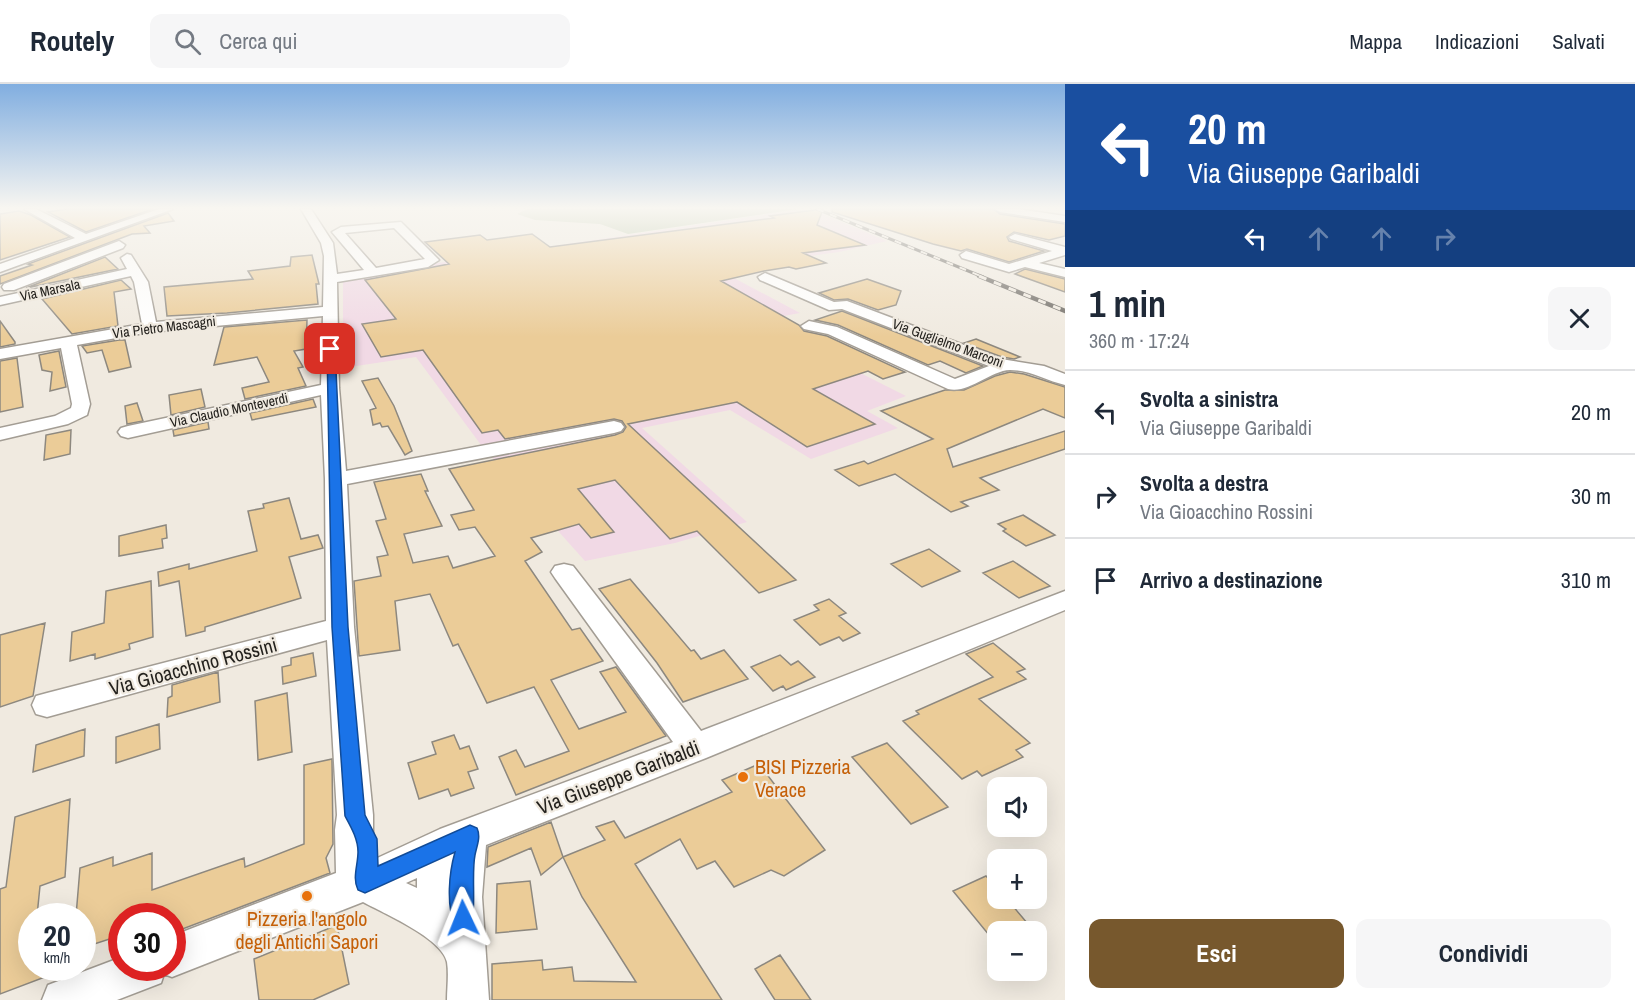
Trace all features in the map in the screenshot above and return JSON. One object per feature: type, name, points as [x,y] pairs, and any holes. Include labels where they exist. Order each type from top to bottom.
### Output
[{"type":"street","points":[[0,268],[46,252]]},
{"type":"street","name":"Via Marsala","points":[[0,290],[101,252]]},
{"type":"street","points":[[123,252],[144,291],[150,327]]},
{"type":"street","points":[[328,252],[330,279],[330,388],[336,479],[340,627],[355,816],[352,830],[360,884],[415,907],[455,940],[469,966],[468,1000]]},
{"type":"street","points":[[355,252],[373,272]]},
{"type":"street","points":[[330,279],[428,263],[433,260],[425,252]]},
{"type":"street","points":[[966,255],[1006,268],[1034,262],[1063,252]]},
{"type":"street","points":[[1016,254],[1065,273]]},
{"type":"street","name":"Via Marsala","points":[[0,301],[135,271]]},
{"type":"street","name":"Via Guglielmo Marconi","points":[[765,277],[834,307],[842,304],[997,363],[1044,371],[1065,380]]},
{"type":"street","name":"Via Pietro Mascagni","points":[[0,354],[150,327],[330,311]]},
{"type":"street","points":[[809,326],[832,330],[954,385],[1007,365]]},
{"type":"street","points":[[0,434],[61,420],[80,411],[81,404],[68,342]]},
{"type":"street","name":"Via Claudio Monteverdi","points":[[128,432],[330,388]]},
{"type":"street","points":[[336,479],[614,428]]},
{"type":"street","points":[[564,572],[695,748]]},
{"type":"street","name":"Via Giuseppe Garibaldi","points":[[186,952],[360,884],[455,840],[695,748],[1065,600]]},
{"type":"street","name":"Via Gioacchino Rossini","points":[[47,705],[340,627]]},
{"type":"street","points":[[455,840],[464,857],[455,940]]},
{"type":"street","points":[[63,1000],[112,981]]},
{"type":"shaded area","points":[[515,252],[840,252],[717,269],[800,313],[757,321],[906,396],[867,411],[898,428],[811,459],[730,410],[642,428],[747,522],[675,543],[585,561],[481,445],[416,357],[343,368],[343,277]]},
{"type":"building","points":[[0,252],[25,252],[0,260]]},
{"type":"building","points":[[62,252],[85,252],[0,284],[0,276],[32,265],[28,264]]},
{"type":"building","points":[[436,252],[813,252],[803,253],[826,263],[796,269],[789,267],[764,271],[721,281],[799,325],[804,331],[827,336],[905,372],[883,379],[868,371],[813,389],[875,424],[807,447],[737,402],[628,424],[796,580],[759,593],[697,531],[670,539],[615,480],[578,489],[614,532],[591,538],[579,524],[531,538],[542,552],[525,561],[572,630],[580,628],[603,661],[551,680],[579,729],[626,712],[600,672],[616,667],[666,736],[516,795],[499,757],[516,750],[525,767],[569,751],[534,687],[487,703],[458,644],[453,646],[430,594],[395,601],[400,650],[359,656],[354,581],[381,576],[377,557],[388,555],[376,521],[386,519],[374,482],[421,474],[428,491],[425,491],[442,526],[404,534],[413,563],[448,556],[453,568],[495,556],[475,527],[459,530],[451,515],[474,510],[449,469],[615,435],[623,432],[626,427],[622,421],[614,419],[505,439],[498,430],[482,433],[423,350],[381,357],[362,324],[396,319],[365,280],[449,264]]},
{"type":"building","points":[[976,252],[1042,252],[1009,262]]},
{"type":"building","points":[[312,255],[319,284],[316,284],[318,304],[167,316],[164,287],[253,279],[248,271],[290,266],[291,257]]},
{"type":"building","points":[[105,257],[118,269],[26,288]]},
{"type":"building","points":[[1025,269],[1065,279],[1065,292],[1015,274]]},
{"type":"building","points":[[867,279],[901,291],[896,305],[878,310],[848,299],[834,300],[819,293]]},
{"type":"building","points":[[121,280],[131,289],[114,292],[118,326],[72,334],[42,299]]},
{"type":"building","points":[[842,311],[983,366],[966,373],[940,361],[928,365],[838,325],[815,320]]},
{"type":"building","points":[[307,320],[306,349],[294,351],[303,367],[298,368],[306,386],[245,399],[242,388],[269,382],[257,357],[214,365],[224,327]]},
{"type":"building","points":[[0,321],[15,342],[15,344],[0,347]]},
{"type":"building","points":[[976,339],[1020,357],[1014,359],[1002,357],[964,343]]},
{"type":"building","points":[[125,340],[131,367],[109,372],[102,350],[87,353],[82,346]]},
{"type":"building","points":[[59,351],[66,387],[50,391],[52,372],[42,370],[39,355]]},
{"type":"building","points":[[17,358],[23,407],[0,412],[0,361]]},
{"type":"building","points":[[1010,372],[1065,387],[1065,418],[1043,409],[947,449],[953,467],[1065,431],[1065,449],[980,478],[999,490],[961,502],[968,506],[951,512],[895,474],[859,486],[835,470],[864,461],[868,464],[933,439],[881,411],[945,390],[964,390]]},
{"type":"building","points":[[378,378],[394,406],[412,451],[405,455],[388,426],[382,427],[380,423],[373,425],[370,410],[376,408],[362,381]]},
{"type":"building","points":[[201,389],[205,407],[171,415],[169,395]]},
{"type":"building","points":[[313,399],[316,407],[252,420],[250,413]]},
{"type":"building","points":[[137,403],[143,421],[127,424],[125,406]]},
{"type":"building","points":[[208,422],[209,429],[174,436],[173,430]]},
{"type":"building","points":[[71,430],[70,454],[44,460],[46,435]]},
{"type":"building","points":[[289,498],[301,539],[318,535],[323,548],[289,557],[301,598],[205,627],[205,631],[186,636],[179,581],[159,586],[158,572],[189,564],[189,569],[257,551],[248,511],[264,508],[263,504]]},
{"type":"building","points":[[1023,515],[1055,535],[1026,546],[1003,531],[1006,529],[998,524]]},
{"type":"building","points":[[166,525],[167,538],[162,539],[163,548],[119,556],[119,536]]},
{"type":"building","points":[[929,549],[960,571],[922,587],[891,564]]},
{"type":"building","points":[[1013,561],[1050,586],[1019,598],[983,573]]},
{"type":"building","points":[[630,579],[691,651],[694,650],[701,659],[724,650],[748,679],[683,702],[657,663],[599,589]]},
{"type":"building","points":[[151,581],[153,637],[129,644],[130,649],[95,659],[95,654],[70,661],[72,632],[104,623],[106,591]]},
{"type":"building","points":[[829,599],[846,613],[839,616],[860,633],[843,641],[839,637],[820,645],[794,620],[819,610],[814,605]]},
{"type":"building","points":[[45,623],[33,696],[0,707],[0,635]]},
{"type":"building","points":[[993,643],[1025,669],[1017,672],[1026,679],[979,699],[1030,743],[1016,750],[1023,757],[982,776],[977,771],[962,779],[903,721],[919,714],[916,711],[993,677],[966,654]]},
{"type":"building","points":[[313,653],[316,676],[283,684],[282,667],[291,665],[291,658]]},
{"type":"building","points":[[780,655],[791,665],[798,661],[815,677],[786,690],[783,686],[773,691],[751,667]]},
{"type":"building","points":[[218,672],[220,702],[167,717],[168,698],[172,696],[172,685]]},
{"type":"building","points":[[287,693],[292,752],[258,760],[255,701]]},
{"type":"building","points":[[159,724],[160,749],[116,763],[116,737]]},
{"type":"building","points":[[85,729],[84,756],[33,772],[36,745]]},
{"type":"building","points":[[454,735],[460,749],[469,746],[478,769],[468,772],[474,788],[451,796],[448,789],[419,799],[408,763],[436,754],[432,742]]},
{"type":"building","points":[[887,743],[948,807],[911,824],[852,757]]},
{"type":"building","points":[[332,759],[333,844],[326,858],[330,873],[186,928],[186,903],[108,903],[108,940],[96,943],[96,903],[77,903],[80,868],[113,857],[113,866],[152,853],[152,890],[244,858],[245,867],[304,844],[304,765]]},
{"type":"building","points":[[759,764],[825,850],[784,876],[771,870],[734,887],[715,861],[697,869],[680,839],[635,864],[722,1000],[492,1000],[492,964],[542,960],[543,970],[572,967],[574,981],[636,982],[582,897],[563,857],[605,840],[596,827],[614,821],[625,838],[732,792],[722,780]]},
{"type":"building","points":[[70,799],[65,877],[40,886],[38,903],[18,903],[18,981],[34,981],[0,994],[0,889],[6,887],[15,817]]},
{"type":"building","points":[[551,822],[563,857],[541,875],[531,848],[487,867],[488,847]]},
{"type":"building","points":[[986,876],[987,909],[1015,909],[1025,921],[987,921],[987,933],[953,891]]},
{"type":"building","points":[[530,881],[537,929],[496,933],[497,884]]},
{"type":"building","points":[[337,925],[349,984],[313,1000],[259,1000],[254,959]]},
{"type":"building","points":[[780,955],[811,1000],[775,1000],[755,969]]},
{"type":"railway","points":[[921,252],[983,277]]},
{"type":"railway","points":[[979,276],[1065,311]]},
{"type":"place","name":"BISI Pizzeria Verace","points":[[743,777]]},
{"type":"place","name":"Pizzeria l'angolo degli Antichi Sapori","points":[[307,896]]},
{"type":"route","points":[[330,349],[340,627],[355,816],[367,839],[365,883],[440,846],[470,834],[464,857],[461,900],[463,918]]}]
